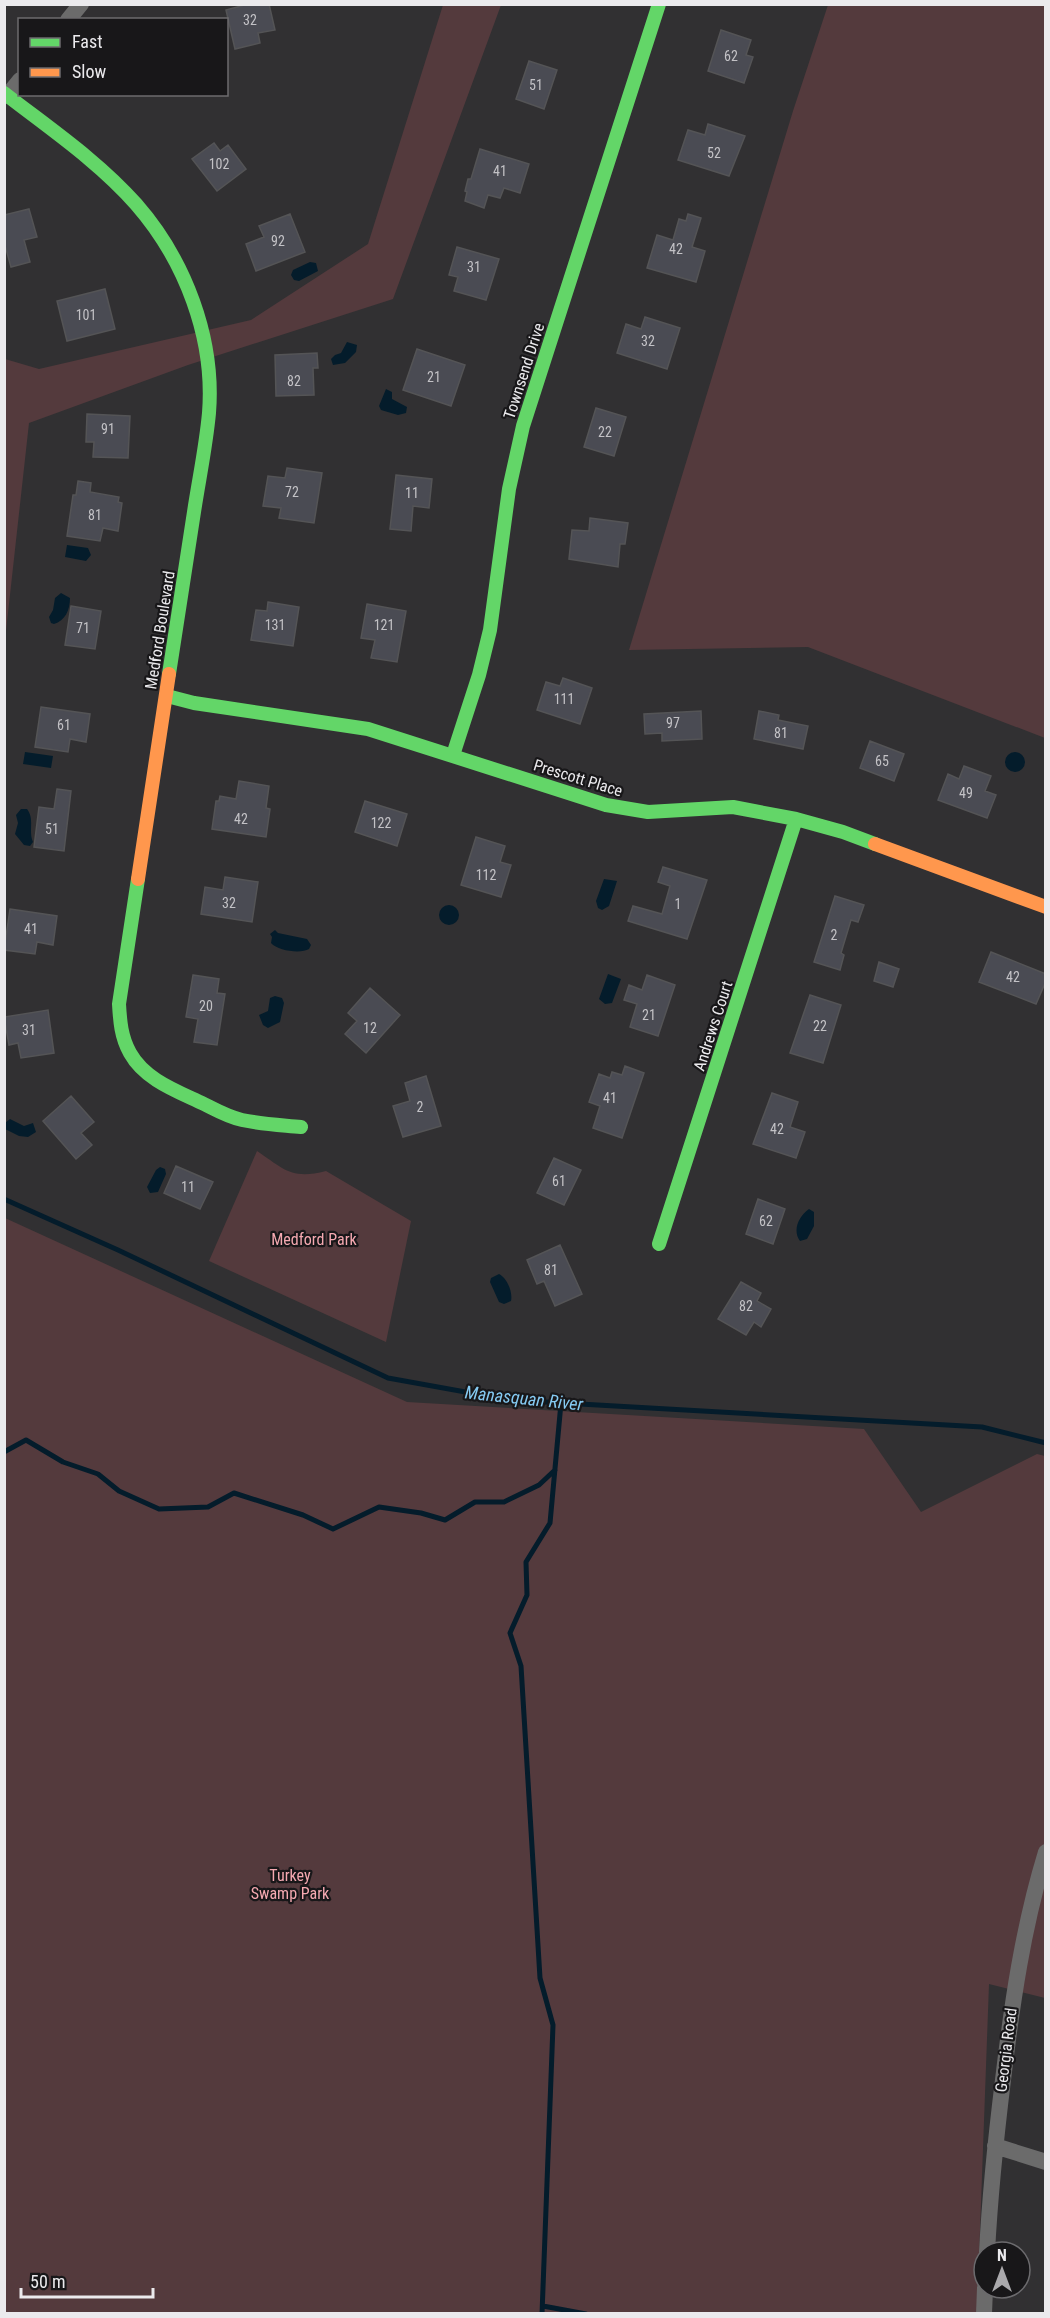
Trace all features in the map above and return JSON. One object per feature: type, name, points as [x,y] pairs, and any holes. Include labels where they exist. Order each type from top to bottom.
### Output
[{"type":"street","points":[[70,18],[81,4]]},
{"type":"street","name":"Townsend Drive","points":[[453,755],[479,675],[490,630],[509,489],[523,426],[660,4]]},
{"type":"street","points":[[6,94],[18,82]]},
{"type":"street","name":"Medford Boulevard","points":[[6,94],[108,177],[152,223],[180,269],[195,307],[209,371],[209,413],[119,1004],[119,1022],[124,1045],[142,1071],[156,1082],[193,1100],[240,1120],[301,1127]]},
{"type":"street","name":"Prescott Place","points":[[167,696],[194,703],[368,729],[624,809],[648,812],[733,807],[796,819],[843,832],[1046,907]]},
{"type":"street","name":"Andrews Court","points":[[659,1244],[796,819]]},
{"type":"street","name":"Georgia Road","points":[[988,2240],[995,2146],[1013,1994],[1023,1938],[1046,1852]]},
{"type":"street","points":[[995,2146],[1046,2162]]},
{"type":"green space","points":[[443,5],[501,5],[393,299],[188,365],[29,423],[5,640],[5,359],[39,369],[251,320],[368,244]]},
{"type":"green space","points":[[828,5],[1045,5],[1045,738],[808,647],[629,650],[793,111]]},
{"type":"green space","name":"Medford Park","points":[[257,1151],[288,1171],[304,1174],[326,1171],[411,1221],[386,1342],[209,1261]]},
{"type":"green space","name":"Turkey Swamp Park","points":[[5,1218],[407,1402],[864,1429],[921,1512],[1037,1454],[1045,1456],[1045,1998],[989,1984],[980,2240],[972,2240],[972,2300],[977,2300],[977,2313],[5,2314]]},
{"type":"water","points":[[310,262],[316,263],[318,271],[299,281],[294,280],[291,275],[293,270]]},
{"type":"water","points":[[347,342],[357,345],[356,352],[345,363],[333,365],[331,359],[341,353]]},
{"type":"water","points":[[386,389],[392,392],[392,399],[407,407],[406,413],[398,415],[381,410],[379,406]]},
{"type":"water","points":[[67,545],[88,548],[91,555],[86,561],[65,557]]},
{"type":"water","points":[[61,593],[70,598],[69,607],[64,618],[54,624],[51,623],[49,617],[55,598]]},
{"type":"water","points":[[25,752],[53,756],[51,768],[23,764]]},
{"type":"water","points":[[1015,752],[1022,755],[1025,762],[1022,769],[1015,772],[1008,769],[1005,762],[1008,755]]},
{"type":"water","points":[[21,809],[27,809],[31,817],[33,842],[30,846],[24,845],[15,834],[18,823],[16,815]]},
{"type":"water","points":[[604,879],[617,881],[609,906],[602,910],[598,908],[596,901]]},
{"type":"water","points":[[449,905],[456,908],[459,915],[456,922],[449,925],[442,922],[439,915],[442,908]]},
{"type":"water","points":[[275,930],[278,933],[307,939],[311,945],[305,951],[290,951],[274,946],[271,943],[270,934]]},
{"type":"water","points":[[608,974],[621,979],[612,1003],[605,1004],[599,999]]},
{"type":"water","points":[[275,996],[282,998],[284,1003],[280,1022],[268,1028],[263,1025],[259,1015],[268,1011],[270,998]]},
{"type":"water","points":[[10,1119],[24,1126],[33,1123],[36,1132],[28,1137],[19,1136],[5,1129],[5,1123]]},
{"type":"water","points":[[160,1167],[165,1169],[166,1174],[158,1192],[150,1193],[147,1187]]},
{"type":"water","points":[[809,1209],[814,1212],[814,1226],[807,1239],[800,1241],[797,1232],[798,1224],[802,1215]]},
{"type":"water","points":[[499,1274],[507,1282],[511,1294],[511,1301],[504,1304],[499,1302],[490,1282],[491,1278]]},
{"type":"building","points":[[248,4],[269,4],[275,30],[258,33],[260,43],[235,49],[226,10]]},
{"type":"building","points":[[721,30],[751,40],[746,55],[753,57],[744,83],[708,71]]},
{"type":"building","points":[[529,61],[557,70],[544,109],[516,99]]},
{"type":"building","points":[[708,124],[745,136],[729,176],[678,160],[688,130],[705,135]]},
{"type":"building","points":[[214,143],[220,151],[228,145],[246,169],[217,191],[192,159]]},
{"type":"building","points":[[480,149],[529,164],[520,193],[504,188],[500,198],[488,195],[484,208],[465,201],[468,179],[471,179]]},
{"type":"building","points":[[29,209],[37,237],[24,240],[30,262],[11,267],[4,242],[4,215]]},
{"type":"building","points":[[290,214],[305,252],[256,271],[246,244],[264,237],[259,226]]},
{"type":"building","points":[[688,214],[701,218],[692,247],[705,251],[696,282],[647,268],[657,235],[673,240],[679,219],[686,221]]},
{"type":"building","points":[[457,247],[499,259],[486,300],[454,291],[458,277],[449,275]]},
{"type":"building","points":[[105,289],[115,329],[67,341],[57,301]]},
{"type":"building","points":[[645,317],[680,328],[667,369],[617,353],[626,324],[641,329]]},
{"type":"building","points":[[417,349],[465,365],[451,406],[403,390]]},
{"type":"building","points":[[317,353],[318,368],[313,368],[314,395],[276,396],[275,355]]},
{"type":"building","points":[[596,408],[626,417],[614,456],[584,447]]},
{"type":"building","points":[[87,414],[130,416],[128,458],[93,457],[94,442],[86,442]]},
{"type":"building","points":[[287,468],[322,473],[314,523],[279,518],[281,508],[263,506],[268,476],[285,478]]},
{"type":"building","points":[[396,475],[432,479],[429,508],[413,506],[411,531],[390,529]]},
{"type":"building","points":[[78,481],[91,483],[90,492],[119,497],[118,502],[122,503],[118,531],[103,528],[100,541],[67,536],[73,495],[76,495]]},
{"type":"building","points":[[590,518],[628,523],[625,544],[620,544],[618,567],[569,559],[572,530],[589,531]]},
{"type":"building","points":[[268,602],[299,607],[293,646],[251,640],[256,610],[267,611]]},
{"type":"building","points":[[367,604],[406,611],[397,662],[371,658],[375,640],[361,638]]},
{"type":"building","points":[[71,606],[101,611],[95,649],[65,645]]},
{"type":"building","points":[[563,678],[592,688],[580,724],[537,710],[546,682],[560,686]]},
{"type":"building","points":[[41,707],[90,714],[86,742],[70,739],[68,752],[35,747]]},
{"type":"building","points":[[701,711],[702,739],[662,741],[662,733],[645,734],[644,714]]},
{"type":"building","points":[[759,711],[779,715],[778,720],[808,726],[803,749],[754,739]]},
{"type":"building","points":[[870,741],[904,754],[894,781],[860,768]]},
{"type":"building","points":[[964,766],[991,776],[985,791],[996,795],[987,818],[938,800],[948,774],[959,779]]},
{"type":"building","points":[[239,781],[269,786],[266,808],[270,809],[266,837],[212,829],[216,801],[219,801],[220,796],[236,799]]},
{"type":"building","points":[[57,789],[71,791],[64,851],[34,847],[39,807],[54,809]]},
{"type":"building","points":[[365,801],[407,814],[397,846],[355,832]]},
{"type":"building","points":[[476,837],[505,846],[500,862],[511,865],[501,897],[461,885]]},
{"type":"building","points":[[663,867],[707,880],[687,939],[628,921],[633,906],[662,914],[670,886],[658,882]]},
{"type":"building","points":[[225,877],[258,882],[252,922],[201,914],[205,887],[223,890]]},
{"type":"building","points":[[835,896],[864,905],[858,922],[851,920],[841,953],[844,955],[840,970],[814,962]]},
{"type":"building","points":[[10,909],[57,916],[53,945],[37,942],[35,954],[4,950]]},
{"type":"building","points":[[991,952],[1046,974],[1046,981],[1036,1004],[979,982]]},
{"type":"building","points":[[879,962],[899,969],[893,987],[874,981]]},
{"type":"building","points":[[193,975],[219,979],[217,993],[225,994],[217,1045],[194,1042],[198,1019],[186,1017]]},
{"type":"building","points":[[647,975],[675,985],[658,1036],[630,1027],[637,1004],[624,1000],[629,985],[642,990]]},
{"type":"building","points":[[370,988],[400,1015],[366,1053],[345,1034],[357,1021],[348,1013]]},
{"type":"building","points":[[810,995],[841,1005],[823,1063],[790,1053]]},
{"type":"building","points":[[48,1010],[54,1053],[21,1058],[18,1043],[9,1045],[4,1017]]},
{"type":"building","points":[[625,1066],[644,1073],[622,1138],[593,1128],[600,1106],[589,1102],[599,1074],[610,1078],[612,1072],[622,1075]]},
{"type":"building","points":[[426,1076],[441,1126],[403,1137],[393,1106],[410,1101],[405,1083]]},
{"type":"building","points":[[772,1093],[798,1102],[790,1127],[805,1132],[796,1158],[753,1144]]},
{"type":"building","points":[[71,1096],[94,1122],[81,1133],[92,1145],[76,1159],[43,1121]]},
{"type":"building","points":[[554,1158],[581,1170],[564,1205],[537,1193]]},
{"type":"building","points":[[176,1166],[213,1182],[200,1209],[164,1193]]},
{"type":"building","points":[[758,1199],[785,1209],[773,1244],[746,1234]]},
{"type":"building","points":[[560,1245],[582,1294],[555,1306],[544,1281],[537,1284],[527,1260]]},
{"type":"building","points":[[741,1282],[761,1293],[757,1301],[771,1309],[761,1327],[754,1322],[746,1335],[718,1319]]},
{"type":"waterway","name":"Manasquan River","points":[[4,1199],[118,1250],[388,1378],[510,1400],[982,1427],[1046,1443]]},
{"type":"waterway","points":[[542,2314],[553,2025],[540,1978],[521,1666],[510,1633],[527,1595],[526,1562],[550,1523],[561,1403]]},
{"type":"waterway","points":[[4,1452],[26,1440],[63,1462],[98,1474],[119,1491],[159,1509],[208,1507],[234,1493],[303,1515],[333,1529],[379,1507],[421,1513],[445,1520],[475,1502],[504,1502],[539,1485],[555,1470]]},
{"type":"waterway","points":[[543,2306],[586,2314]]},
{"type":"traffic: fast","points":[[453,755],[479,675],[490,630],[509,489],[523,426],[659,4]]},
{"type":"traffic: fast","points":[[4,93],[106,173],[136,204],[169,250],[193,301],[201,329],[210,385],[209,413],[169,674]]},
{"type":"traffic: fast","points":[[167,696],[194,703],[368,729],[606,805],[648,812],[733,807],[796,819],[875,844]]},
{"type":"traffic: fast","points":[[659,1244],[796,819]]},
{"type":"traffic: fast","points":[[138,879],[119,1004],[123,1035],[130,1053],[144,1071],[162,1084],[227,1115],[249,1121],[301,1127]]},
{"type":"traffic: slow","points":[[138,879],[169,674]]},
{"type":"traffic: slow","points":[[875,844],[1046,907]]}]
